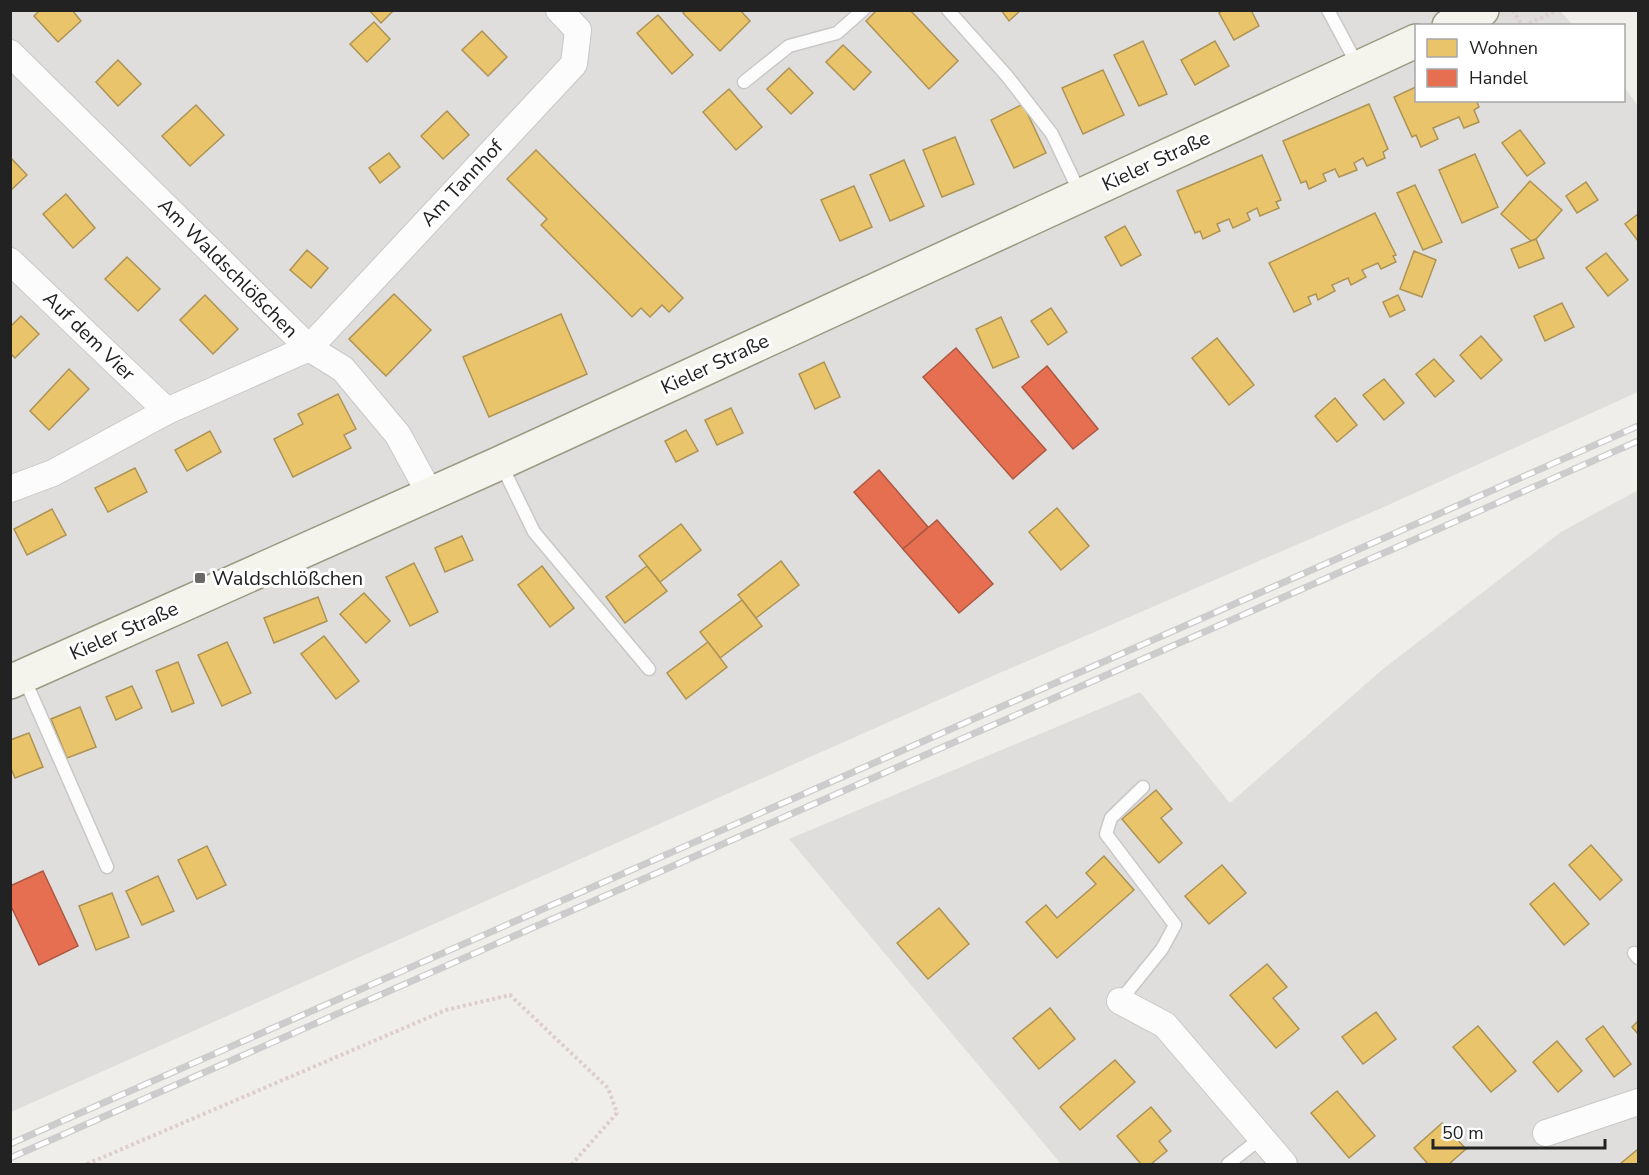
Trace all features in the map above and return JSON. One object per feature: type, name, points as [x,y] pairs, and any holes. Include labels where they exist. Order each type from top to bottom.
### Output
[{"type":"main road","points":[[1453,24],[1482,10]]},
{"type":"main road","name":"Kieler Straße","points":[[17,679],[500,463],[1415,41]]},
{"type":"street","name":"Am Tannhof","points":[[309,348],[574,64],[578,30],[559,10]]},
{"type":"street","name":"Am Waldschlößchen","points":[[10,53],[309,348],[343,369],[391,427],[430,494]]},
{"type":"street","name":"Auf dem Vier","points":[[10,261],[167,411]]},
{"type":"street","points":[[10,489],[53,472],[167,411],[309,348]]},
{"type":"street","points":[[1120,1001],[1166,1025],[1284,1164]]},
{"type":"street","points":[[1546,1133],[1638,1102]]},
{"type":"lane","points":[[744,82],[789,46],[837,33],[863,10]]},
{"type":"lane","points":[[948,10],[1007,76],[1052,134],[1082,196]]},
{"type":"lane","points":[[1328,10],[1359,67]]},
{"type":"lane","points":[[500,463],[534,532],[649,669]]},
{"type":"lane","points":[[17,679],[107,867]]},
{"type":"lane","points":[[1120,1001],[1162,949],[1175,925],[1106,834],[1111,818],[1143,787]]},
{"type":"lane","points":[[1228,1164],[1261,1138]]},
{"type":"path","points":[[1513,10],[1522,24]]},
{"type":"path","points":[[1527,24],[1557,10]]},
{"type":"path","points":[[87,1164],[446,1010],[510,994],[608,1088],[617,1113],[572,1164]]},
{"type":"shaded area","points":[[10,11],[1560,11],[1572,24],[1415,24],[1415,102],[1625,102],[1625,88],[1638,106],[1638,392],[1377,510],[988,678],[11,1112]]},
{"type":"shaded area","points":[[1638,490],[1638,1164],[1061,1164],[789,839],[1140,692],[1230,803],[1383,669],[1561,532]]},
{"type":"building: Wohnen","points":[[40,10],[72,10],[81,21],[58,42],[34,16]]},
{"type":"building: Wohnen","points":[[369,10],[394,10],[381,23]]},
{"type":"building: Wohnen","points":[[686,10],[740,10],[750,21],[720,51],[683,13]]},
{"type":"building: Wohnen","points":[[877,10],[910,10],[958,61],[929,89],[866,21]]},
{"type":"building: Wohnen","points":[[1001,10],[1021,10],[1009,21]]},
{"type":"building: Wohnen","points":[[1223,10],[1251,10],[1259,26],[1234,40],[1219,13]]},
{"type":"building: Wohnen","points":[[658,15],[693,55],[672,74],[637,33]]},
{"type":"building: Wohnen","points":[[374,22],[390,39],[367,62],[350,44]]},
{"type":"building: Wohnen","points":[[482,31],[507,57],[488,76],[462,50]]},
{"type":"building: Wohnen","points":[[1143,41],[1167,94],[1139,106],[1114,55]]},
{"type":"building: Wohnen","points":[[1215,41],[1229,66],[1195,85],[1181,60]]},
{"type":"building: Wohnen","points":[[843,45],[871,72],[854,90],[826,62]]},
{"type":"building: Wohnen","points":[[118,60],[141,84],[118,106],[96,82]]},
{"type":"building: Wohnen","points":[[789,68],[813,93],[791,114],[767,89]]},
{"type":"building: Wohnen","points":[[1103,70],[1124,115],[1083,134],[1062,88]]},
{"type":"building: Wohnen","points":[[1415,87],[1415,102],[1477,102],[1479,107],[1474,110],[1479,122],[1464,128],[1459,117],[1433,128],[1438,139],[1421,147],[1416,135],[1412,137],[1394,97]]},
{"type":"building: Wohnen","points":[[729,89],[762,127],[736,150],[703,112]]},
{"type":"building: Wohnen","points":[[1023,104],[1046,153],[1014,168],[991,120]]},
{"type":"building: Wohnen","points":[[1369,104],[1388,149],[1383,152],[1385,158],[1367,166],[1363,158],[1354,163],[1357,170],[1339,177],[1335,169],[1323,174],[1326,181],[1309,189],[1306,181],[1301,183],[1283,141]]},
{"type":"building: Wohnen","points":[[196,105],[224,135],[190,166],[162,136]]},
{"type":"building: Wohnen","points":[[447,111],[469,135],[443,159],[421,136]]},
{"type":"building: Wohnen","points":[[1520,130],[1545,163],[1527,176],[1502,143]]},
{"type":"building: Wohnen","points":[[955,137],[974,184],[942,197],[923,150]]},
{"type":"building: Wohnen","points":[[536,150],[683,298],[669,312],[662,305],[650,317],[641,308],[632,317],[541,225],[547,219],[507,179]]},
{"type":"building: Wohnen","points":[[389,153],[400,167],[380,183],[369,168]]},
{"type":"building: Wohnen","points":[[1475,154],[1498,207],[1462,223],[1439,170]]},
{"type":"building: Wohnen","points":[[1262,155],[1281,200],[1276,202],[1279,208],[1260,216],[1257,208],[1247,213],[1250,220],[1233,228],[1229,219],[1217,224],[1220,231],[1203,239],[1200,231],[1195,233],[1177,191]]},
{"type":"building: Wohnen","points":[[10,157],[27,175],[10,191]]},
{"type":"building: Wohnen","points":[[904,160],[924,206],[890,221],[870,175]]},
{"type":"building: Wohnen","points":[[1530,181],[1562,210],[1536,239],[1531,241],[1501,214]]},
{"type":"building: Wohnen","points":[[1586,182],[1598,200],[1577,213],[1566,196]]},
{"type":"building: Wohnen","points":[[1415,185],[1442,242],[1423,250],[1397,193]]},
{"type":"building: Wohnen","points":[[854,186],[872,227],[840,241],[821,200]]},
{"type":"building: Wohnen","points":[[66,194],[95,228],[73,248],[43,214]]},
{"type":"building: Wohnen","points":[[1375,213],[1396,255],[1393,256],[1396,262],[1381,269],[1378,263],[1362,270],[1366,277],[1351,285],[1348,278],[1332,285],[1335,291],[1318,300],[1316,294],[1308,297],[1311,304],[1294,312],[1269,263]]},
{"type":"building: Wohnen","points":[[1638,214],[1638,241],[1625,224]]},
{"type":"building: Wohnen","points":[[1125,226],[1141,255],[1121,266],[1105,237]]},
{"type":"building: Wohnen","points":[[1536,239],[1544,258],[1519,268],[1511,249]]},
{"type":"building: Wohnen","points":[[307,250],[328,268],[311,288],[290,270]]},
{"type":"building: Wohnen","points":[[1414,251],[1436,260],[1422,297],[1400,289]]},
{"type":"building: Wohnen","points":[[1606,253],[1628,280],[1608,296],[1586,268]]},
{"type":"building: Wohnen","points":[[127,257],[160,289],[138,311],[105,279]]},
{"type":"building: Wohnen","points":[[394,294],[431,330],[386,376],[349,339]]},
{"type":"building: Wohnen","points":[[205,295],[238,329],[213,354],[180,320]]},
{"type":"building: Wohnen","points":[[1398,295],[1405,310],[1390,317],[1383,302]]},
{"type":"building: Wohnen","points":[[1562,303],[1574,327],[1545,341],[1534,316]]},
{"type":"building: Wohnen","points":[[1051,308],[1067,332],[1048,345],[1031,321]]},
{"type":"building: Wohnen","points":[[561,314],[587,374],[489,417],[463,357]]},
{"type":"building: Wohnen","points":[[21,316],[39,334],[15,358],[10,353],[10,327]]},
{"type":"building: Wohnen","points":[[1001,317],[1019,357],[993,368],[976,329]]},
{"type":"building: Wohnen","points":[[1481,336],[1502,360],[1481,379],[1460,355]]},
{"type":"building: Wohnen","points":[[1217,338],[1254,385],[1229,405],[1192,358]]},
{"type":"building: Wohnen","points":[[1434,359],[1454,381],[1435,397],[1416,374]]},
{"type":"building: Wohnen","points":[[824,362],[840,397],[815,409],[799,374]]},
{"type":"building: Wohnen","points":[[69,369],[89,389],[49,430],[30,411]]},
{"type":"building: Wohnen","points":[[1384,379],[1404,403],[1384,420],[1363,395]]},
{"type":"building: Wohnen","points":[[338,394],[356,429],[344,435],[351,448],[293,477],[274,439],[303,424],[298,414]]},
{"type":"building: Wohnen","points":[[1335,398],[1357,425],[1337,442],[1315,416]]},
{"type":"building: Wohnen","points":[[731,408],[743,433],[717,445],[705,420]]},
{"type":"building: Wohnen","points":[[686,430],[698,451],[676,462],[665,441]]},
{"type":"building: Wohnen","points":[[210,431],[221,452],[187,471],[175,450]]},
{"type":"building: Wohnen","points":[[135,468],[147,492],[108,512],[95,488]]},
{"type":"building: Wohnen","points":[[1057,508],[1089,546],[1061,570],[1029,532]]},
{"type":"building: Wohnen","points":[[52,509],[66,535],[27,555],[14,529]]},
{"type":"building: Wohnen","points":[[681,524],[701,550],[660,582],[639,556]]},
{"type":"building: Wohnen","points":[[462,536],[473,560],[445,572],[435,548]]},
{"type":"building: Wohnen","points":[[781,561],[799,585],[756,618],[738,595]]},
{"type":"building: Wohnen","points":[[414,563],[438,612],[410,626],[386,577]]},
{"type":"building: Wohnen","points":[[542,566],[574,608],[550,627],[518,585]]},
{"type":"building: Wohnen","points":[[647,566],[667,591],[625,623],[606,597]]},
{"type":"building: Wohnen","points":[[364,593],[390,621],[366,643],[340,614]]},
{"type":"building: Wohnen","points":[[318,597],[327,621],[274,643],[264,618]]},
{"type":"building: Wohnen","points":[[742,600],[762,626],[720,658],[700,632]]},
{"type":"building: Wohnen","points":[[324,636],[359,681],[336,699],[301,654]]},
{"type":"building: Wohnen","points":[[227,642],[251,693],[222,706],[198,655]]},
{"type":"building: Wohnen","points":[[708,642],[727,667],[686,699],[667,673]]},
{"type":"building: Wohnen","points":[[178,662],[194,703],[172,712],[156,671]]},
{"type":"building: Wohnen","points":[[132,686],[142,708],[116,720],[106,697]]},
{"type":"building: Wohnen","points":[[80,707],[96,747],[67,758],[51,719]]},
{"type":"building: Wohnen","points":[[29,733],[43,767],[15,778],[10,766],[10,740]]},
{"type":"building: Wohnen","points":[[1156,790],[1172,809],[1161,818],[1182,843],[1159,863],[1122,819]]},
{"type":"building: Wohnen","points":[[1591,845],[1622,880],[1600,900],[1569,865]]},
{"type":"building: Wohnen","points":[[207,846],[226,885],[197,899],[178,860]]},
{"type":"building: Wohnen","points":[[1104,856],[1134,890],[1057,958],[1026,922],[1046,905],[1057,918],[1096,884],[1086,873]]},
{"type":"building: Wohnen","points":[[1222,865],[1246,893],[1209,924],[1185,896]]},
{"type":"building: Wohnen","points":[[158,876],[174,911],[142,925],[126,891]]},
{"type":"building: Wohnen","points":[[1554,883],[1589,924],[1564,945],[1530,904]]},
{"type":"building: Wohnen","points":[[112,893],[129,937],[96,950],[79,906]]},
{"type":"building: Wohnen","points":[[939,908],[969,944],[928,979],[897,943]]},
{"type":"building: Wohnen","points":[[1267,964],[1287,987],[1273,998],[1299,1029],[1276,1048],[1230,995]]},
{"type":"building: Wohnen","points":[[1050,1008],[1075,1039],[1039,1069],[1013,1038]]},
{"type":"building: Wohnen","points":[[1376,1012],[1396,1039],[1363,1064],[1342,1037]]},
{"type":"building: Wohnen","points":[[1638,1021],[1638,1034],[1632,1027]]},
{"type":"building: Wohnen","points":[[1478,1026],[1516,1071],[1491,1092],[1453,1047]]},
{"type":"building: Wohnen","points":[[1603,1026],[1631,1064],[1614,1077],[1586,1039]]},
{"type":"building: Wohnen","points":[[1557,1041],[1582,1071],[1558,1092],[1533,1062]]},
{"type":"building: Wohnen","points":[[1115,1060],[1135,1082],[1080,1130],[1060,1107]]},
{"type":"building: Wohnen","points":[[1337,1091],[1375,1136],[1349,1158],[1311,1113]]},
{"type":"building: Wohnen","points":[[1151,1107],[1171,1131],[1159,1141],[1167,1151],[1151,1164],[1141,1164],[1117,1136]]},
{"type":"building: Wohnen","points":[[1442,1123],[1466,1149],[1449,1164],[1428,1164],[1414,1148]]},
{"type":"building: Wohnen","points":[[1638,1149],[1638,1164],[1620,1164]]},
{"type":"building: Handel","points":[[956,348],[1046,450],[1013,479],[923,377]]},
{"type":"building: Handel","points":[[1047,366],[1098,429],[1073,449],[1022,387]]},
{"type":"building: Handel","points":[[879,470],[928,527],[903,549],[854,492]]},
{"type":"building: Handel","points":[[937,520],[993,584],[959,613],[903,549]]},
{"type":"building: Handel","points":[[43,871],[78,946],[39,965],[10,904],[10,886]]},
{"type":"railway","points":[[10,1144],[1638,426]]},
{"type":"railway","points":[[10,1158],[1638,441]]},
{"type":"place","name":"Waldschlößchen","points":[[200,578]]}]
